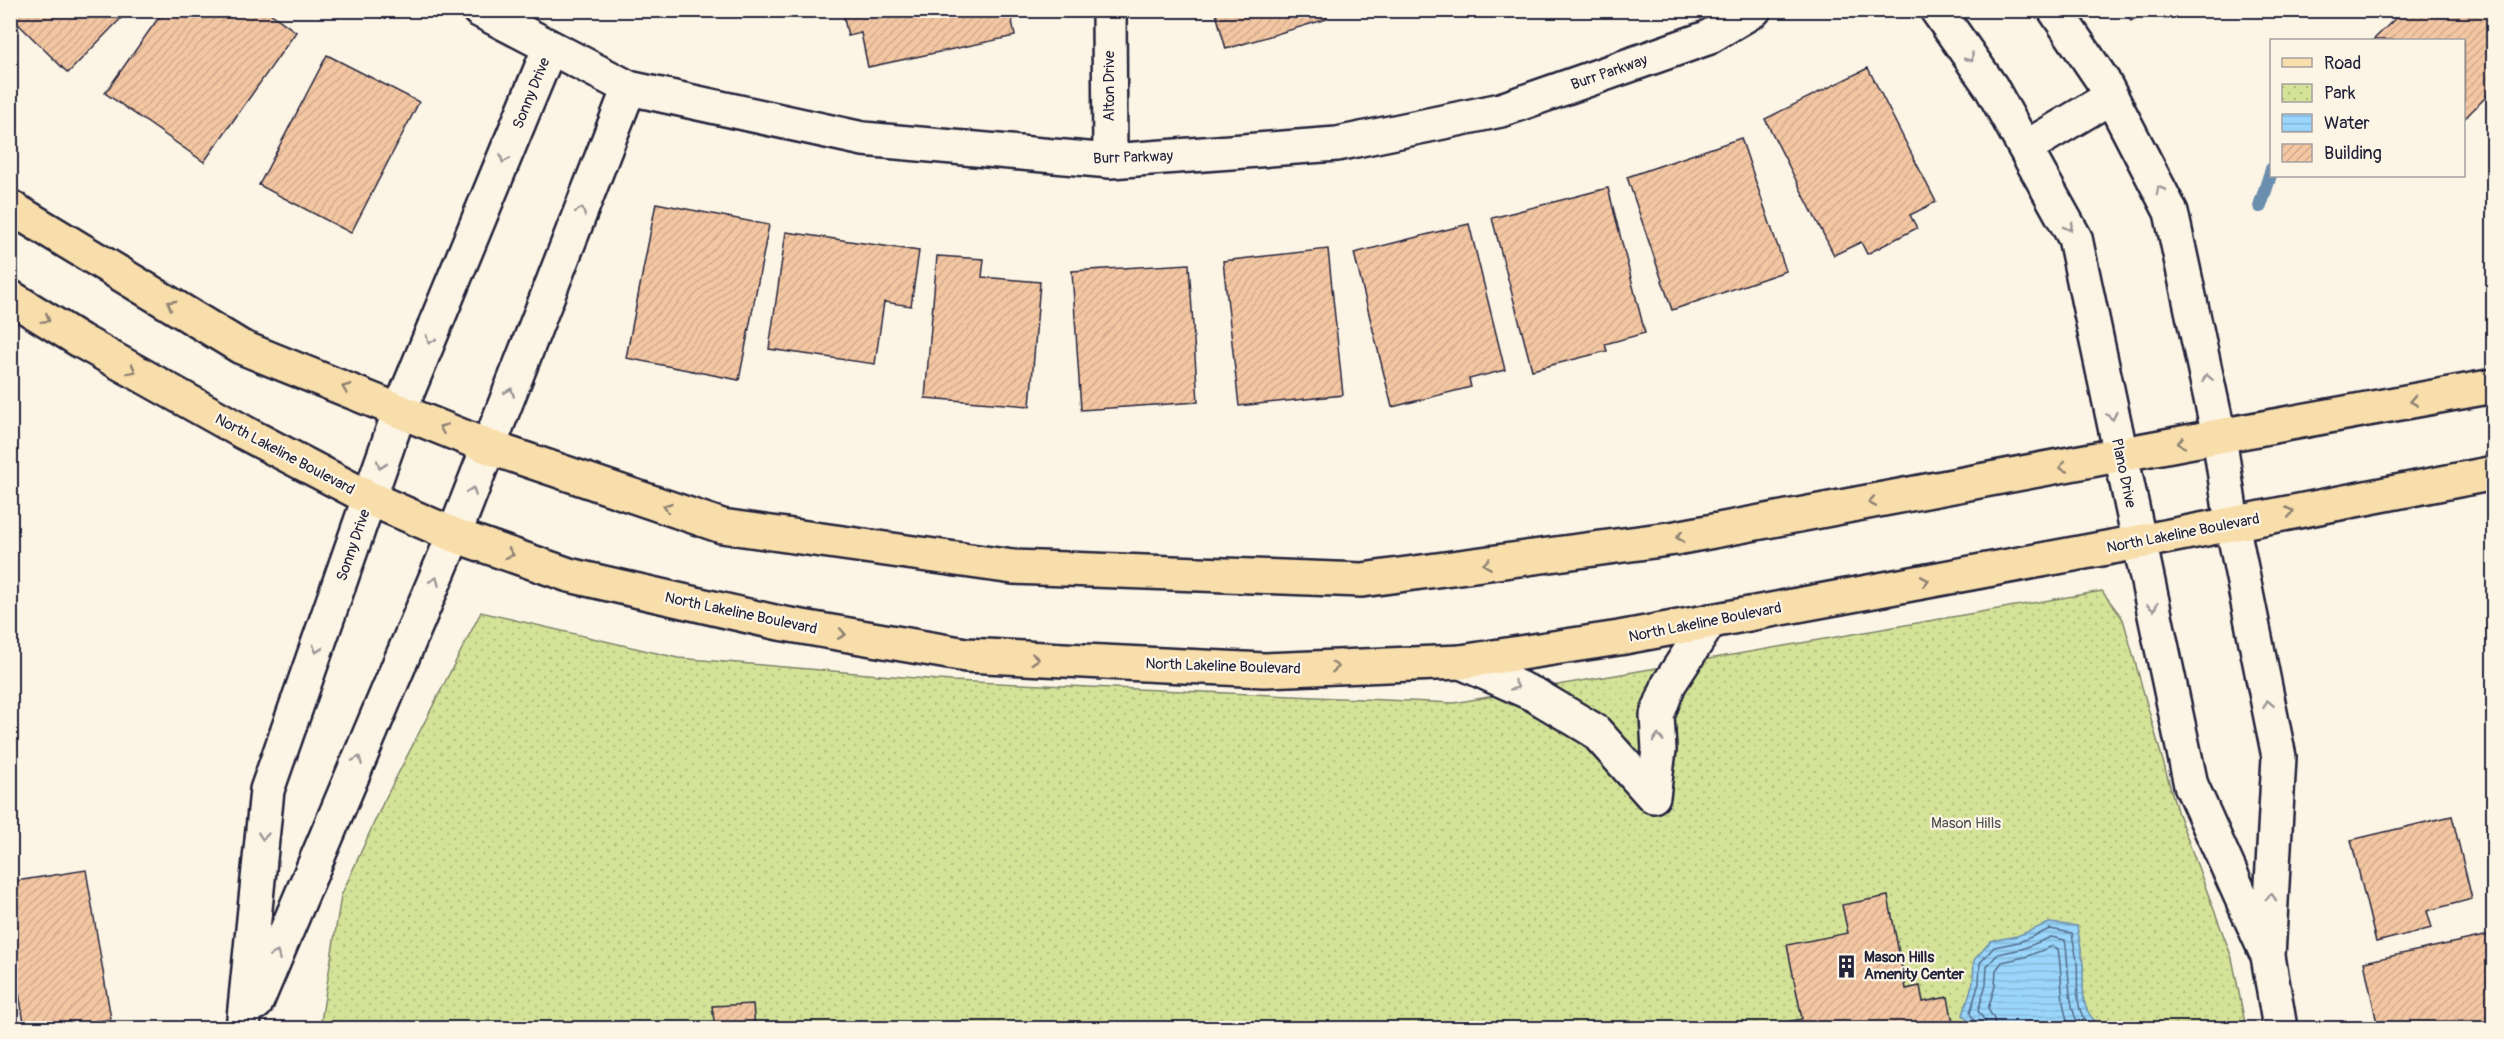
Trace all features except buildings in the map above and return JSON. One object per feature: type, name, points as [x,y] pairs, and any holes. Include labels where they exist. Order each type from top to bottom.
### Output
[{"type":"main road","points":[[10,207],[242,347],[489,447],[722,526],[1013,567],[1362,580],[1676,538],[2493,386]]},
{"type":"main road","name":"North Lakeline Boulevard","points":[[10,297],[81,341],[245,433],[369,498],[454,535],[569,575],[779,623],[966,655],[1264,670],[1461,662],[1619,638],[2139,542],[2493,473]]},
{"type":"street","name":"Burr Parkway","points":[[478,10],[629,88],[863,139],[1110,161],[1337,144],[1501,110],[1707,38],[1754,10]]},
{"type":"street","name":"Alton Drive","points":[[1109,10],[1110,161]]},
{"type":"street","name":"Plano Drive","points":[[1937,10],[1991,87],[2075,238],[2191,785],[2268,956]]},
{"type":"street","points":[[2055,10],[2103,81],[2171,212],[2219,436],[2232,523],[2279,757],[2268,956],[2280,1029]]},
{"type":"street","name":"Sonny Drive","points":[[244,1029],[267,790],[400,410],[550,47]]},
{"type":"street","name":"Sonny Drive","points":[[244,1029],[454,535],[629,88]]},
{"type":"street","points":[[2025,148],[2111,97]]},
{"type":"street","points":[[1461,662],[1535,694],[1595,731],[1653,796],[1659,750],[1658,715],[1661,705],[1669,684],[1710,621]]},
{"type":"green space","name":"Mason Hills","points":[[2102,591],[2123,619],[2177,811],[2232,958],[2246,1028],[320,1028],[341,896],[383,803],[481,612],[678,658],[951,681],[1454,703]]},
{"type":"water","points":[[2049,923],[2077,926],[2083,964],[2084,1000],[2089,1014],[2103,1028],[1974,1028],[1963,1015],[1973,982],[1974,960],[1991,941],[2017,936]]},
{"type":"waterway","points":[[2260,206],[2270,175]]},
{"type":"place","name":"Mason Hills Amenity Center","points":[[1846,966]]}]
